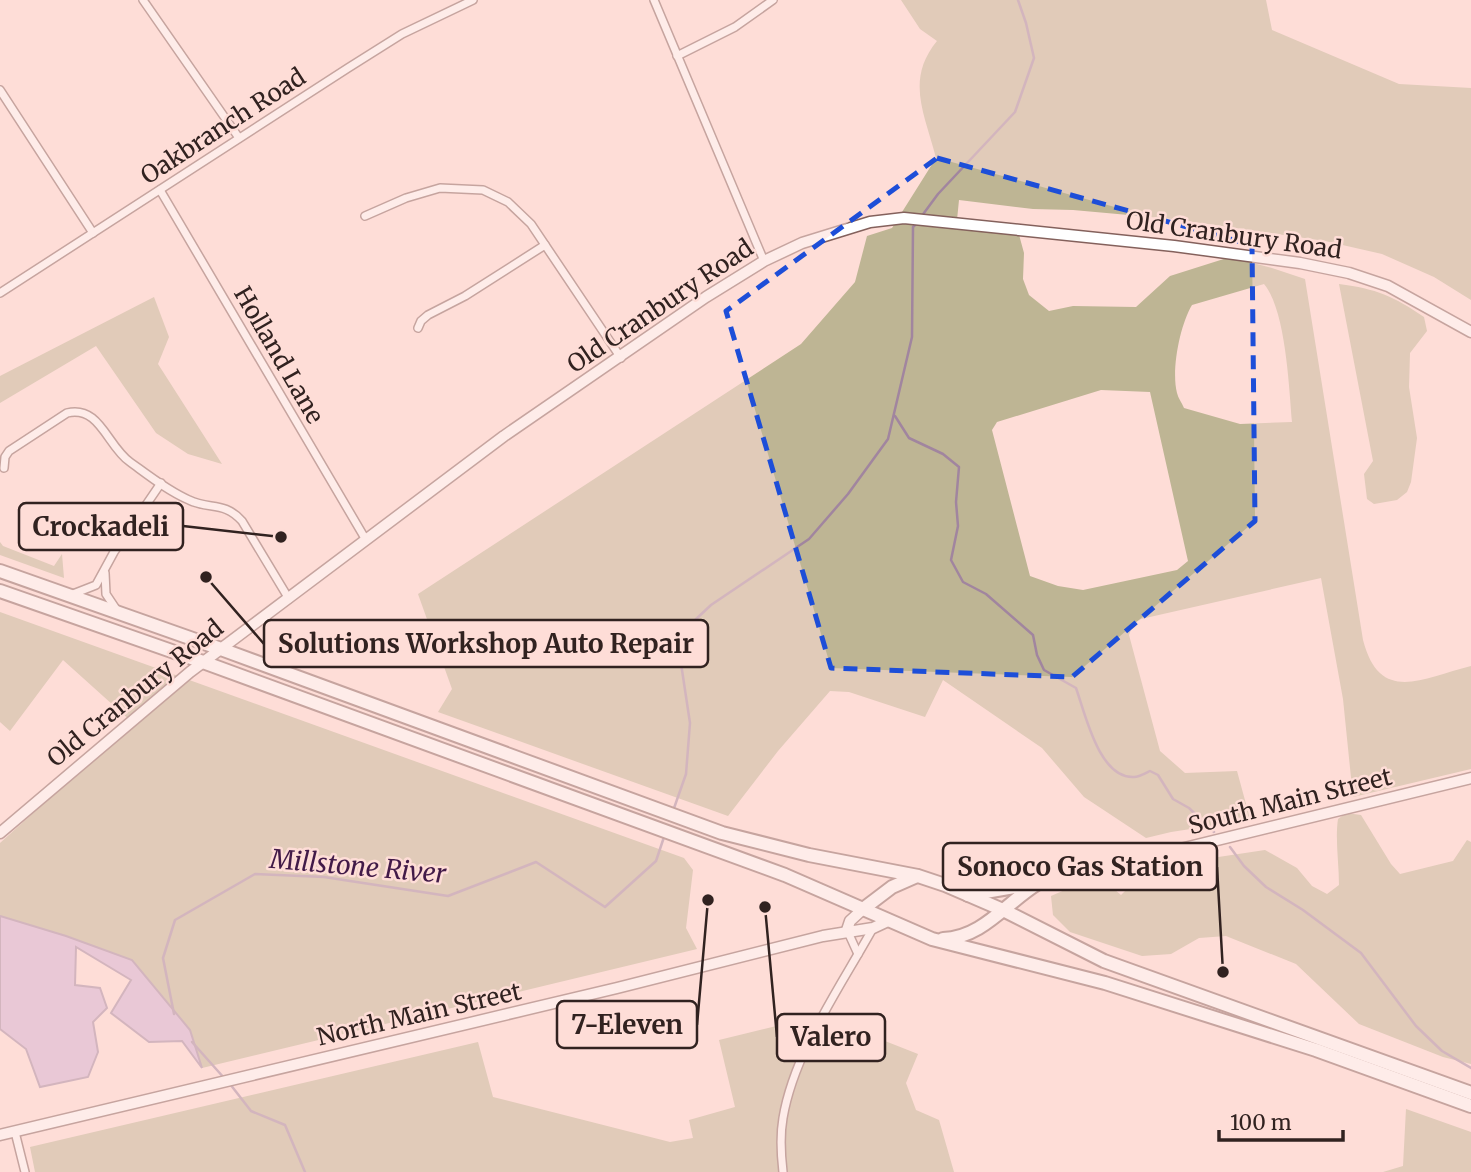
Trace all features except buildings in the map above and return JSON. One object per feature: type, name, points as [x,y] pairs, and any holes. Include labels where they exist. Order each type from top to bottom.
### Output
[{"type":"highway","points":[[0,571],[222,649],[682,820],[757,843],[918,876],[1003,910],[1104,961],[1471,1093]]},
{"type":"highway","points":[[0,591],[203,662],[785,875],[932,939],[1105,983],[1296,1044],[1471,1107]]},
{"type":"highway","points":[[863,909],[881,895],[918,876]]},
{"type":"highway","points":[[932,939],[947,939],[971,933],[1037,884]]},
{"type":"highway","points":[[972,897],[1037,884]]},
{"type":"highway","points":[[1024,892],[1024,916],[1032,925]]},
{"type":"highway","points":[[881,895],[881,911],[888,921]]},
{"type":"highway","points":[[971,933],[981,920],[972,897]]},
{"type":"street","points":[[143,0],[239,138]]},
{"type":"street","name":"Oakbranch Road","points":[[0,293],[402,34],[473,0]]},
{"type":"street","points":[[654,0],[764,261]]},
{"type":"street","points":[[677,56],[735,27],[773,0]]},
{"type":"street","points":[[0,90],[93,233]]},
{"type":"street","points":[[365,216],[414,195],[440,188],[482,190],[508,202],[521,213],[545,245],[621,358]]},
{"type":"street","name":"Holland Lane","points":[[160,190],[366,540]]},
{"type":"street","name":"Old Cranbury Road","points":[[0,833],[203,662],[504,436],[706,297],[783,251],[824,235],[884,219],[904,218],[1300,263],[1349,272],[1388,286],[1471,332]]},
{"type":"street","points":[[418,328],[428,315],[466,296],[545,245]]},
{"type":"street","points":[[4,468],[5,457],[9,451],[67,413],[81,412],[94,418],[121,456],[161,483],[192,502],[219,506],[235,513],[289,599]]},
{"type":"street","points":[[68,595],[96,585],[114,552],[161,483]]},
{"type":"street","points":[[105,572],[106,594],[112,606],[122,614]]},
{"type":"street","name":"South Main Street","points":[[1037,884],[1471,778]]},
{"type":"street","points":[[858,954],[847,930],[850,921],[863,909]]},
{"type":"street","points":[[783,1172],[783,1119],[790,1090],[818,1027],[873,928],[888,921]]},
{"type":"street","name":"North Main Street","points":[[0,1136],[847,930],[873,928]]},
{"type":"street","points":[[15,1132],[25,1172]]},
{"type":"highlighted area","points":[[937,158],[1252,245],[1255,521],[1072,677],[831,668],[726,311]]},
{"type":"shaded area","points":[[901,0],[1266,0],[1272,30],[1399,84],[1471,88],[1471,300],[1434,277],[1382,254],[1325,241],[1173,219],[1033,209],[959,200],[956,230],[1018,231],[1024,253],[1023,279],[1029,295],[1049,311],[1073,306],[1136,307],[1170,276],[1230,257],[1305,279],[1363,640],[1380,673],[1392,680],[1420,680],[1471,666],[1471,769],[1353,797],[1343,699],[1321,578],[1141,619],[1133,624],[1129,635],[1160,751],[1185,773],[1237,771],[1246,804],[1256,819],[1146,838],[1084,797],[1042,748],[943,680],[925,717],[849,692],[830,691],[778,751],[728,816],[438,712],[452,689],[418,594],[801,344],[855,282],[867,236],[892,228],[936,158],[923,112],[920,84],[927,55],[937,41],[920,29]],"holes":[[[1264,284],[1271,296],[1282,330],[1292,422],[1240,424],[1184,408],[1177,393],[1175,372],[1184,324],[1192,305]],[[1101,390],[1150,392],[1188,561],[1177,570],[1083,590],[1058,586],[1030,576],[992,430],[997,422]]]},
{"type":"shaded area","points":[[1339,284],[1384,295],[1424,317],[1427,331],[1410,353],[1409,387],[1417,438],[1411,482],[1407,492],[1397,500],[1374,504],[1367,499],[1364,474],[1373,461]]},
{"type":"shaded area","points":[[154,297],[169,337],[158,364],[222,464],[188,454],[156,433],[96,346],[0,403],[0,376]]},
{"type":"shaded area","points":[[0,542],[3,546],[54,566],[62,554],[64,578],[0,555]]},
{"type":"shaded area","points":[[0,612],[684,858],[693,870],[686,928],[697,949],[202,1068],[190,1030],[132,960],[0,916],[0,843],[133,723],[63,660],[10,731],[0,722]]},
{"type":"shaded area","points":[[1346,813],[1361,815],[1400,874],[1453,861],[1467,840],[1471,842],[1471,1064],[1443,1057],[1359,1024],[1296,964],[1226,936],[1199,938],[1171,954],[1142,956],[1070,932],[1053,915],[1051,896],[1074,886],[1107,883],[1121,895],[1132,876],[1172,864],[1265,850],[1297,868],[1312,886],[1327,894],[1339,885],[1337,827],[1338,819]]},
{"type":"shaded area","points":[[0,916],[132,960],[190,1030],[202,1068],[182,1041],[149,1042],[111,1013],[131,980],[76,947],[75,985],[100,988],[107,1008],[93,1022],[98,1052],[88,1077],[40,1087],[26,1049],[0,1029]]},
{"type":"shaded area","points":[[824,1017],[918,1054],[906,1083],[916,1110],[939,1120],[954,1172],[35,1172],[30,1147],[478,1042],[493,1097],[670,1142],[693,1138],[689,1120],[735,1107],[719,1040],[793,1022],[814,1037]]},
{"type":"shaded area","points":[[1406,1109],[1471,1132],[1471,1172],[1383,1172],[1403,1166]]},
{"type":"waterway","name":"Millstone River","points":[[921,217],[938,194],[1015,112],[1034,58],[1018,0]]},
{"type":"waterway","name":"Millstone River","points":[[673,811],[686,774],[690,723],[677,637],[711,605],[809,539],[848,494],[888,439],[912,337],[913,227],[917,223]]},
{"type":"waterway","points":[[895,416],[909,438],[943,454],[959,467],[956,502],[958,526],[951,560],[963,582],[986,594],[1033,635],[1037,655],[1044,670],[1076,688],[1095,743],[1111,767],[1122,775],[1134,777],[1150,771],[1158,775],[1173,799],[1189,808],[1214,832]]},
{"type":"waterway","name":"Millstone River","points":[[174,1014],[163,958],[175,920],[255,874],[324,877],[448,896],[536,862],[605,907],[656,861],[664,837]]},
{"type":"waterway","points":[[1230,847],[1244,866],[1266,887],[1303,910],[1361,953],[1416,1026],[1442,1051],[1471,1068]]},
{"type":"waterway","name":"Millstone River","points":[[192,1042],[225,1079]]},
{"type":"waterway","name":"Millstone River","points":[[230,1084],[251,1111],[285,1125],[305,1172]]},
{"type":"place","name":"Crockadeli","points":[[281,537]]},
{"type":"place","name":"Solutions Workshop Auto Repair","points":[[206,577]]},
{"type":"place","name":"7-Eleven","points":[[708,900]]},
{"type":"place","name":"Valero","points":[[765,907]]},
{"type":"place","name":"Sonoco Gas Station","points":[[1223,972]]}]
